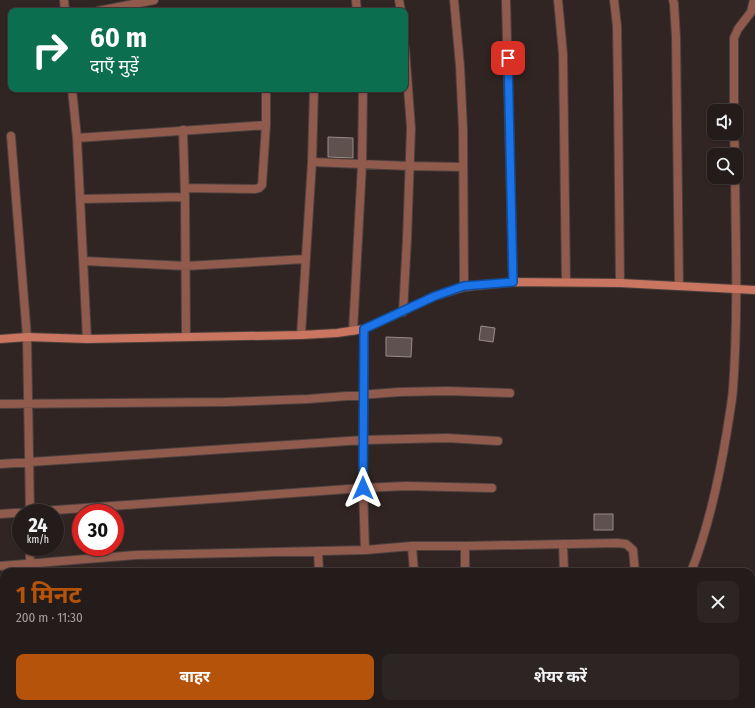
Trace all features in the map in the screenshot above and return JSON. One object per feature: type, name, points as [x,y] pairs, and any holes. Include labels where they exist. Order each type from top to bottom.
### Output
[{"type":"street","points":[[113,8],[154,0]]},
{"type":"street","points":[[454,0],[460,66],[464,286]]},
{"type":"street","points":[[506,0],[513,282]]},
{"type":"street","points":[[558,0],[563,54],[566,282]]},
{"type":"street","points":[[614,0],[617,26],[620,283]]},
{"type":"street","points":[[673,0],[676,37],[679,286]]},
{"type":"street","points":[[734,104],[734,38],[738,29],[751,12],[754,0]]},
{"type":"street","points":[[403,312],[411,128],[408,88]]},
{"type":"street","points":[[72,92],[77,138],[87,339]]},
{"type":"street","points":[[185,188],[259,188],[262,185],[266,125],[266,92]]},
{"type":"street","points":[[301,336],[312,162],[314,92]]},
{"type":"street","points":[[353,330],[362,164],[363,92]]},
{"type":"street","points":[[77,138],[266,125]]},
{"type":"street","points":[[183,130],[186,337]]},
{"type":"street","points":[[11,136],[27,337],[30,504]]},
{"type":"street","points":[[312,162],[409,166],[463,166]]},
{"type":"street","points":[[693,568],[699,552],[710,513],[724,451],[733,390],[737,289],[735,184]]},
{"type":"street","points":[[80,199],[185,197]]},
{"type":"street","points":[[84,261],[186,266],[306,259]]},
{"type":"street","points":[[0,339],[27,337],[87,339],[301,336],[364,329],[435,296],[464,286],[513,282],[620,283],[755,290]]},
{"type":"street","points":[[364,329],[363,488],[366,550]]},
{"type":"street","points":[[0,404],[225,402],[308,399],[399,392],[447,391],[510,393]]},
{"type":"street","points":[[0,464],[364,440],[447,438],[498,441]]},
{"type":"street","points":[[64,510],[363,488],[413,486],[492,488]]},
{"type":"street","points":[[0,514],[12,513]]},
{"type":"street","points":[[0,566],[30,568],[136,555],[366,550],[412,546],[617,543],[626,544],[633,550],[635,568]]},
{"type":"street","points":[[563,544],[564,568]]},
{"type":"street","points":[[412,546],[414,568]]},
{"type":"street","points":[[464,546],[465,568]]},
{"type":"street","points":[[318,551],[319,568]]},
{"type":"street","points":[[30,556],[30,568]]},
{"type":"building","points":[[328,137],[353,138],[353,158],[328,157]]},
{"type":"building","points":[[481,326],[495,328],[493,342],[479,340]]},
{"type":"building","points":[[386,337],[412,338],[411,357],[386,356]]},
{"type":"building","points":[[594,514],[613,514],[613,530],[594,530]]},
{"type":"route","points":[[363,488],[364,329],[435,296],[464,286],[513,282],[508,58]]}]
